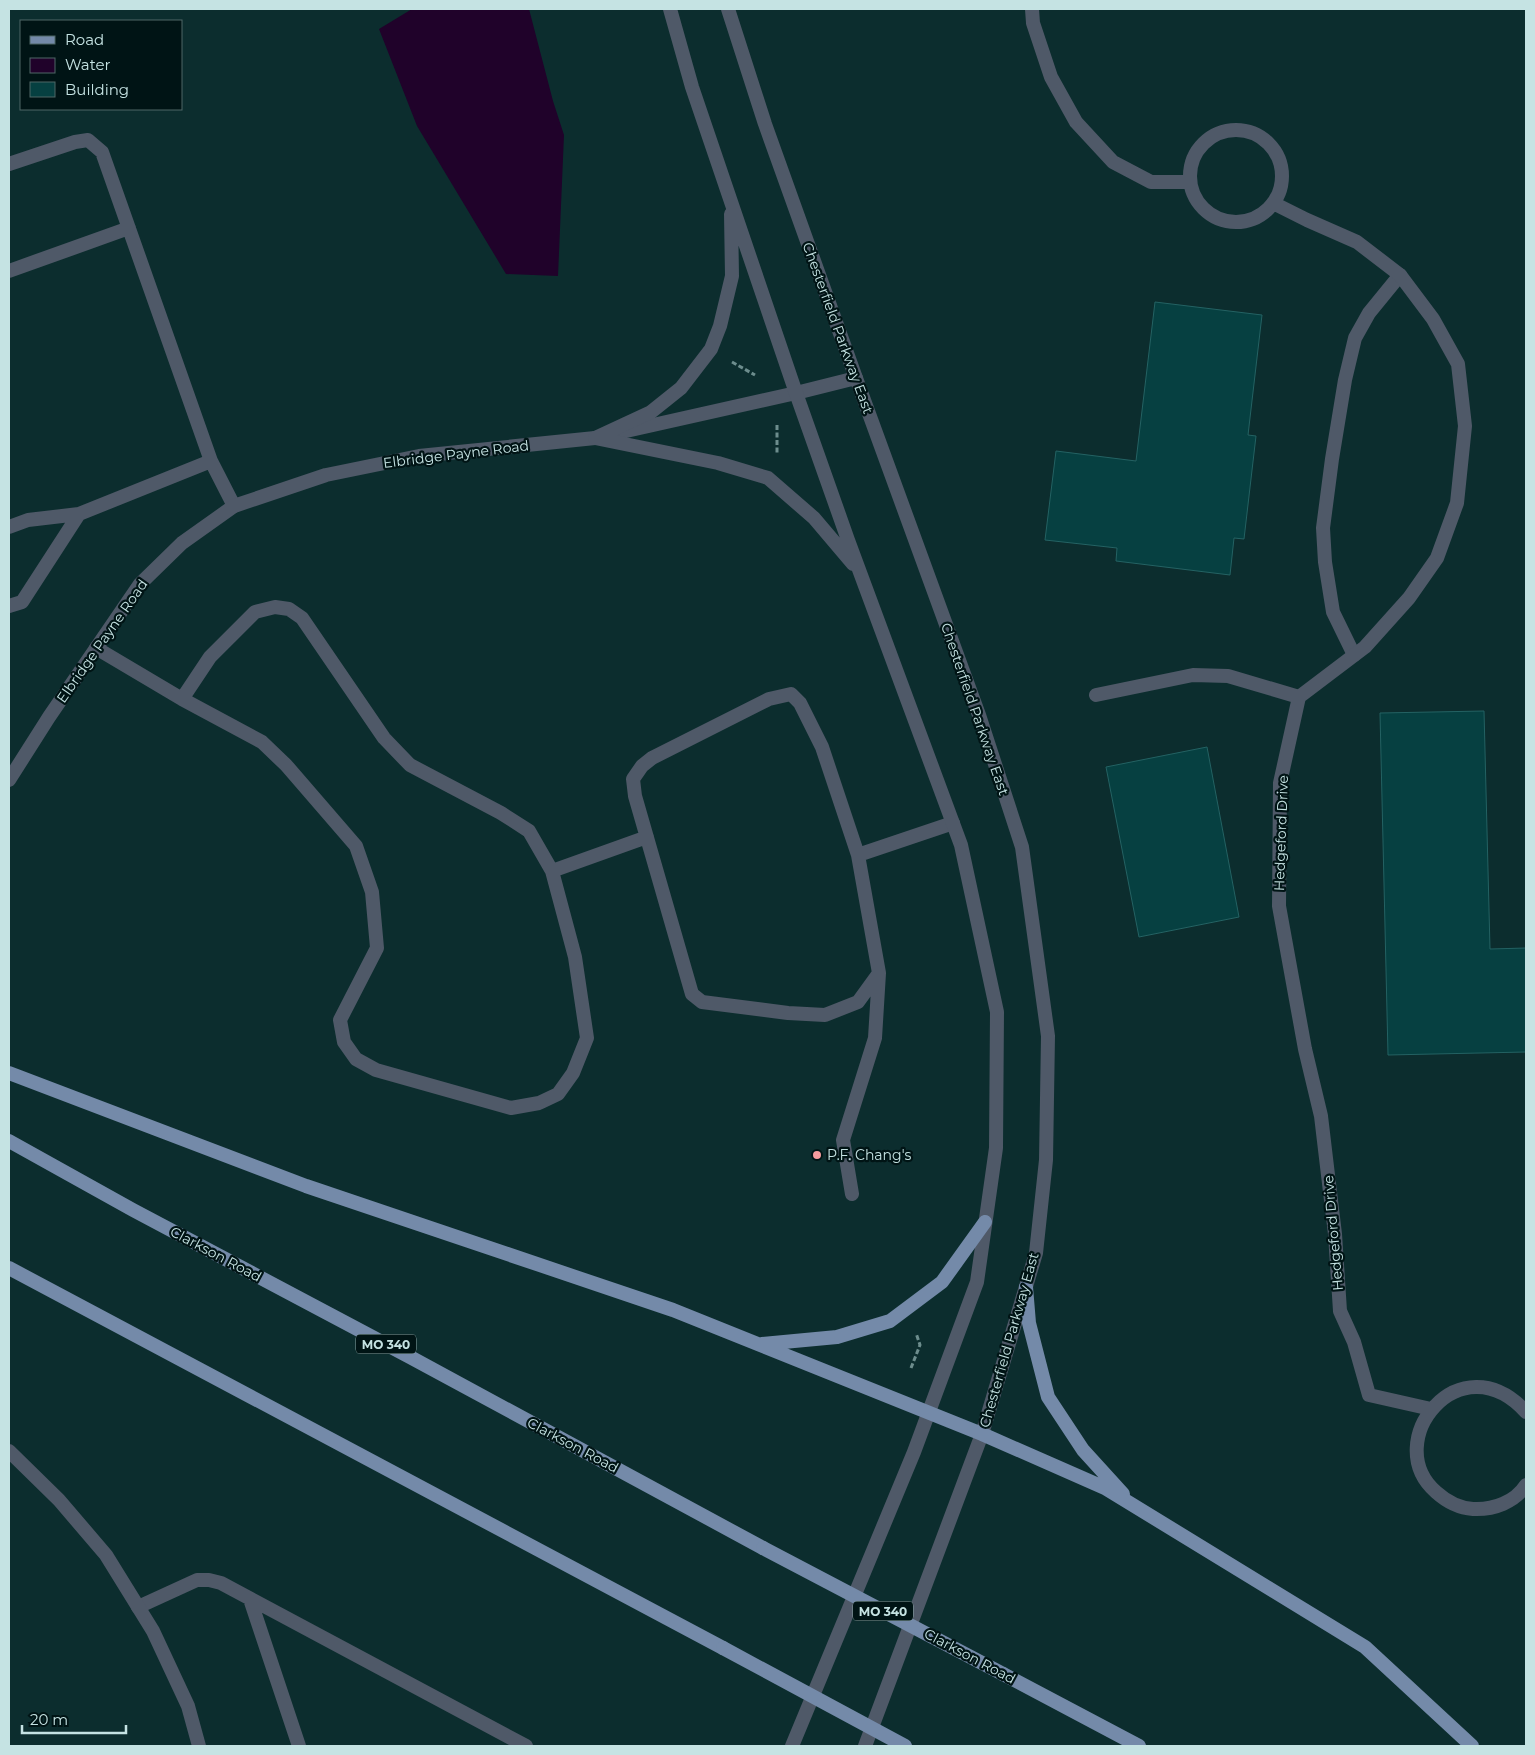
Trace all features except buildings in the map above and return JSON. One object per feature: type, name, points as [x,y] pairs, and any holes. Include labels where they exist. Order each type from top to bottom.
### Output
[{"type":"main road","points":[[9,1074],[306,1186],[673,1310],[982,1434],[1105,1488],[1365,1648],[1472,1746]]},
{"type":"main road","name":"Clarkson Road","points":[[9,1141],[133,1210],[763,1548],[1139,1746]]},
{"type":"main road","points":[[758,1344],[837,1336],[890,1321],[942,1282],[985,1222]]},
{"type":"main road","points":[[9,1268],[905,1746]]},
{"type":"main road","points":[[1026,1287],[1029,1323],[1048,1397],[1083,1450],[1133,1506]]},
{"type":"street","points":[[670,9],[692,87],[796,393],[859,571],[962,845],[997,1012],[996,1148],[977,1282],[910,1461],[792,1746]]},
{"type":"street","name":"Chesterfield Parkway East","points":[[728,9],[766,124],[856,378],[979,715],[1022,848],[1048,1036],[1046,1160],[1036,1253],[982,1434],[865,1746]]},
{"type":"street","points":[[1032,9],[1032,24],[1051,77],[1076,122],[1113,162],[1151,182],[1190,182]]},
{"type":"street","points":[[1232,130],[1248,130],[1261,136],[1272,147],[1279,160],[1282,175],[1280,190],[1273,203],[1262,214],[1248,220],[1232,222],[1217,218],[1204,209],[1195,197],[1190,182],[1190,167],[1196,152],[1205,141],[1218,133],[1232,130]]},
{"type":"street","points":[[9,164],[75,142],[88,140],[102,152],[211,461],[234,506]]},
{"type":"street","points":[[595,438],[651,412],[681,388],[711,349],[720,326],[732,276],[730,200]]},
{"type":"street","points":[[1096,695],[1193,675],[1211,675],[1228,676],[1299,697],[1365,647],[1409,598],[1437,558],[1457,503],[1465,426],[1458,364],[1433,319],[1400,274],[1356,242],[1273,203]]},
{"type":"street","points":[[9,271],[129,228]]},
{"type":"street","points":[[1354,655],[1334,612],[1325,562],[1324,518],[1343,389],[1355,338],[1369,314],[1400,274]]},
{"type":"street","name":"Elbridge Payne Road","points":[[9,780],[49,717],[140,584],[182,543],[234,506],[326,475],[419,456],[595,438],[856,378]]},
{"type":"street","points":[[595,438],[718,463],[768,478],[814,518],[859,571]]},
{"type":"street","points":[[9,527],[28,520],[79,514],[211,461]]},
{"type":"street","points":[[9,606],[22,602],[79,514]]},
{"type":"street","points":[[96,648],[182,700],[262,742],[286,765],[356,846],[372,892],[377,948],[340,1020],[344,1042],[356,1059],[376,1070],[511,1108],[539,1104],[558,1094],[573,1073],[587,1038],[575,957],[552,871],[529,832],[501,813],[410,765],[384,738],[302,618],[288,609],[275,607],[255,612],[210,657],[182,700]]},
{"type":"street","points":[[852,1194],[843,1140],[875,1038],[879,973],[858,855],[822,747],[800,702],[791,694],[769,699],[652,758],[642,766],[634,779],[635,796],[692,994],[702,1002],[788,1014],[825,1015],[858,1002],[879,973]]},
{"type":"street","name":"Hedgeford Drive","points":[[1299,697],[1280,783],[1279,906],[1305,1049],[1321,1116],[1334,1234],[1340,1312],[1354,1342],[1369,1395],[1431,1409]]},
{"type":"street","points":[[858,855],[953,823]]},
{"type":"street","points":[[552,871],[647,836]]},
{"type":"street","points":[[1526,1412],[1515,1400],[1499,1391],[1481,1387],[1462,1389],[1445,1396],[1431,1409],[1421,1427],[1417,1447],[1420,1468],[1430,1487],[1445,1500],[1465,1509],[1486,1509],[1505,1503],[1522,1491],[1526,1485]]},
{"type":"street","points":[[9,1451],[59,1500],[106,1555],[154,1631],[188,1706],[200,1746]]},
{"type":"street","points":[[138,1607],[197,1580],[221,1583],[526,1746]]},
{"type":"street","points":[[250,1599],[299,1746]]},
{"type":"path","points":[[727,360],[760,378]]},
{"type":"path","points":[[777,426],[777,460]]},
{"type":"path","points":[[911,1368],[920,1345],[915,1329]]},
{"type":"water","points":[[412,9],[529,9],[564,135],[558,276],[506,274],[417,126],[379,29]]},
{"type":"place","name":"P.F. Chang's","points":[[817,1155]]}]
